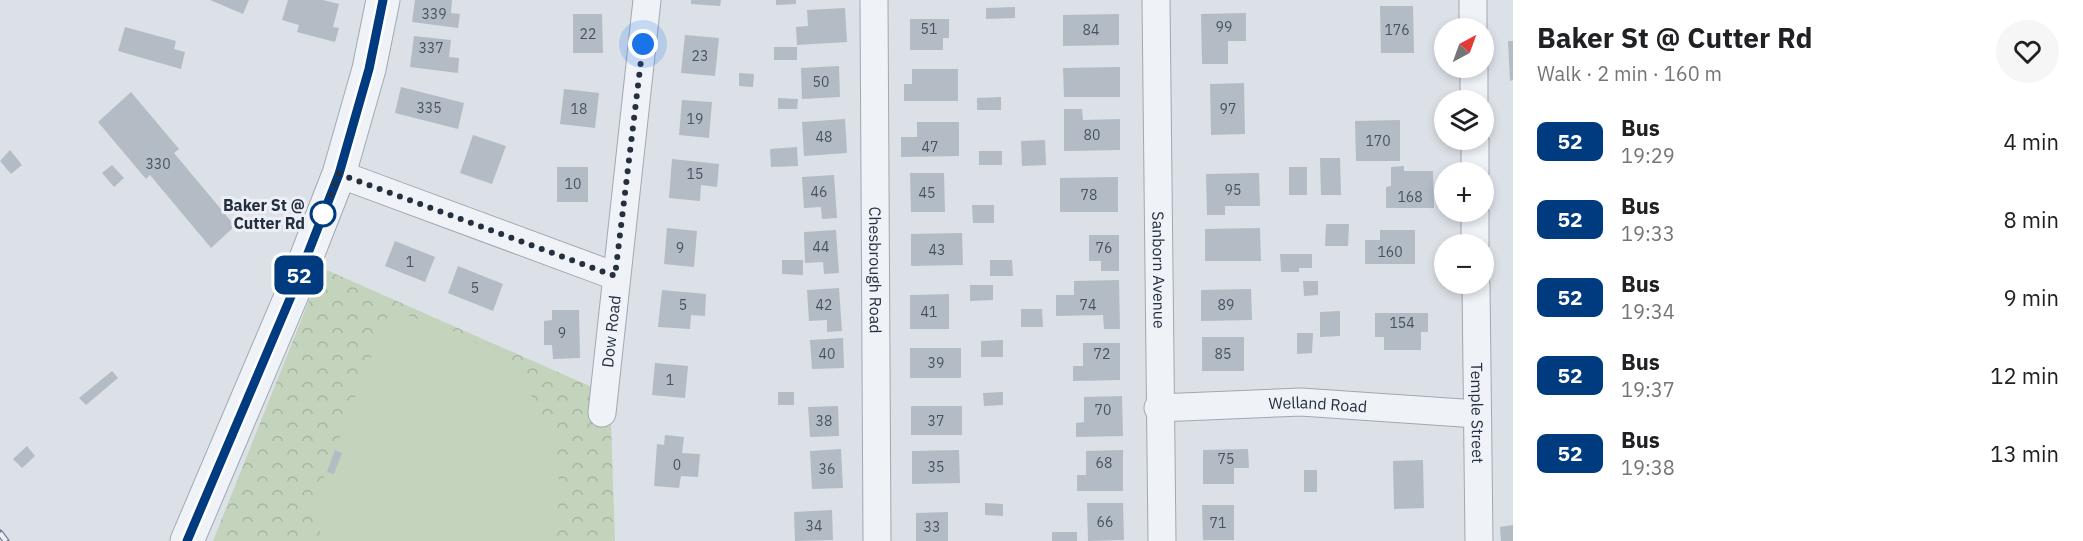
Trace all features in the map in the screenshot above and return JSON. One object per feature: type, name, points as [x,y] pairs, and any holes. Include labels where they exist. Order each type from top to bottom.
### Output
[{"type":"street","points":[[187,541],[292,294],[339,174],[369,69],[383,0]]},
{"type":"street","name":"Dow Road","points":[[602,412],[615,276],[634,131],[647,0]]},
{"type":"street","name":"Chesbrough Road","points":[[874,0],[877,541]]},
{"type":"street","name":"Sanborn Avenue","points":[[1156,0],[1158,408],[1162,541]]},
{"type":"street","points":[[1473,0],[1473,18]]},
{"type":"street","points":[[339,174],[615,276]]},
{"type":"street","name":"Temple Street","points":[[1476,294],[1479,541]]},
{"type":"street","name":"Welland Road","points":[[1158,408],[1301,402],[1477,414]]},
{"type":"green space","points":[[322,268],[610,395],[615,541],[213,541]]},
{"type":"green space","points":[[390,310],[440,326],[468,338],[495,356],[517,377],[534,400],[547,424],[555,451],[559,479],[558,509],[552,541],[328,541],[313,523],[315,499]]},
{"type":"building","points":[[210,0],[249,0],[243,14]]},
{"type":"building","points":[[288,0],[323,0],[339,4],[333,27],[339,28],[335,42],[297,32],[299,25],[282,20]]},
{"type":"building","points":[[415,0],[452,0],[451,13],[460,14],[458,28],[412,22]]},
{"type":"building","points":[[691,0],[721,0],[720,6],[691,4]]},
{"type":"building","points":[[776,0],[796,0],[796,4],[776,5]]},
{"type":"building","points":[[1380,6],[1413,6],[1414,53],[1381,53]]},
{"type":"building","points":[[1015,7],[1015,18],[986,19],[986,8]]},
{"type":"building","points":[[845,8],[847,42],[797,45],[796,27],[808,26],[807,10]]},
{"type":"building","points":[[1246,13],[1246,41],[1228,41],[1228,64],[1202,64],[1201,14]]},
{"type":"building","points":[[573,14],[602,14],[603,53],[573,53]]},
{"type":"building","points":[[1119,14],[1119,45],[1063,46],[1063,15]]},
{"type":"building","points":[[910,19],[949,19],[949,38],[943,38],[943,50],[910,50]]},
{"type":"building","points":[[125,27],[176,41],[174,49],[185,52],[181,69],[118,51]]},
{"type":"building","points":[[685,35],[719,38],[715,76],[681,73]]},
{"type":"building","points":[[414,36],[451,40],[449,57],[459,58],[458,73],[410,67]]},
{"type":"building","points":[[1508,41],[1513,41],[1513,80],[1510,81]]},
{"type":"building","points":[[774,47],[797,47],[797,60],[774,60]]},
{"type":"building","points":[[839,66],[840,97],[802,99],[801,68]]},
{"type":"building","points":[[1120,67],[1120,97],[1064,97],[1063,68]]},
{"type":"building","points":[[912,69],[958,69],[958,101],[904,101],[904,84],[912,84]]},
{"type":"building","points":[[739,73],[754,74],[753,87],[739,86]]},
{"type":"building","points":[[1244,83],[1245,134],[1211,135],[1210,84]]},
{"type":"building","points":[[401,87],[464,103],[458,129],[395,113]]},
{"type":"building","points":[[564,89],[599,93],[595,128],[560,124]]},
{"type":"building","points":[[131,92],[179,149],[174,153],[235,226],[211,248],[150,175],[146,179],[98,122]]},
{"type":"building","points":[[1001,97],[1001,110],[977,110],[977,98]]},
{"type":"building","points":[[778,98],[798,99],[797,109],[778,109]]},
{"type":"building","points":[[682,100],[712,102],[709,138],[679,135]]},
{"type":"building","points":[[1064,109],[1082,109],[1083,120],[1120,119],[1120,150],[1064,151]]},
{"type":"building","points":[[845,119],[847,153],[804,156],[802,122]]},
{"type":"building","points":[[1400,120],[1400,161],[1356,161],[1355,121]]},
{"type":"building","points":[[917,122],[959,122],[959,156],[901,157],[901,137],[917,137]]},
{"type":"building","points":[[473,135],[506,146],[492,184],[460,173]]},
{"type":"building","points":[[1045,140],[1046,165],[1022,166],[1021,141]]},
{"type":"building","points":[[797,147],[798,166],[771,167],[770,149]]},
{"type":"building","points":[[10,150],[22,165],[11,174],[0,161]]},
{"type":"building","points":[[979,151],[1002,151],[1002,165],[979,165]]},
{"type":"building","points":[[1320,158],[1340,158],[1341,195],[1321,195]]},
{"type":"building","points":[[672,159],[719,164],[717,187],[701,185],[700,201],[669,198]]},
{"type":"building","points":[[112,165],[124,178],[114,187],[102,173]]},
{"type":"building","points":[[1404,166],[1404,171],[1433,171],[1434,208],[1386,208],[1386,187],[1391,186],[1391,167]]},
{"type":"building","points":[[557,167],[588,167],[588,202],[557,202]]},
{"type":"building","points":[[1289,167],[1307,167],[1307,195],[1289,195]]},
{"type":"building","points":[[910,173],[944,173],[945,212],[911,212]]},
{"type":"building","points":[[1259,173],[1260,206],[1225,206],[1225,215],[1207,215],[1206,174]]},
{"type":"building","points":[[834,175],[837,218],[822,219],[821,207],[804,208],[802,177]]},
{"type":"building","points":[[1118,177],[1118,212],[1060,212],[1060,178]]},
{"type":"building","points":[[972,205],[994,205],[994,223],[973,223]]},
{"type":"building","points":[[1326,224],[1349,224],[1348,246],[1325,246]]},
{"type":"building","points":[[667,228],[697,231],[694,267],[664,264]]},
{"type":"building","points":[[1260,228],[1261,261],[1205,261],[1205,229]]},
{"type":"building","points":[[836,230],[839,273],[824,274],[823,262],[805,263],[804,232]]},
{"type":"building","points":[[1380,230],[1415,230],[1415,264],[1365,264],[1365,240],[1380,240]]},
{"type":"building","points":[[962,233],[963,265],[911,266],[911,234]]},
{"type":"building","points":[[1089,235],[1119,235],[1119,271],[1101,271],[1101,261],[1089,261]]},
{"type":"building","points":[[395,241],[435,257],[425,282],[385,266]]},
{"type":"building","points":[[1280,254],[1312,254],[1312,268],[1299,268],[1299,272],[1281,272]]},
{"type":"building","points":[[782,260],[803,260],[803,275],[782,274]]},
{"type":"building","points":[[990,260],[1012,260],[1013,276],[990,276]]},
{"type":"building","points":[[458,266],[503,284],[493,311],[448,293]]},
{"type":"building","points":[[1119,280],[1120,329],[1104,329],[1103,315],[1056,316],[1056,295],[1074,295],[1074,281]]},
{"type":"building","points":[[1303,281],[1318,281],[1318,295],[1304,296]]},
{"type":"building","points":[[970,285],[993,285],[993,300],[970,301]]},
{"type":"building","points":[[839,288],[842,331],[827,332],[827,320],[809,321],[807,290]]},
{"type":"building","points":[[1251,289],[1252,320],[1201,321],[1201,290]]},
{"type":"building","points":[[662,290],[706,294],[705,316],[691,315],[690,329],[658,327]]},
{"type":"building","points":[[949,294],[949,329],[910,329],[910,295]]},
{"type":"building","points":[[1021,309],[1042,309],[1043,327],[1021,327]]},
{"type":"building","points":[[552,310],[579,310],[580,358],[553,359],[552,345],[544,345],[544,321],[552,320]]},
{"type":"building","points":[[1340,311],[1340,336],[1320,337],[1320,312]]},
{"type":"building","points":[[1375,313],[1428,313],[1428,332],[1421,332],[1421,350],[1384,350],[1384,337],[1375,337]]},
{"type":"building","points":[[1297,333],[1313,333],[1312,353],[1297,354]]},
{"type":"building","points":[[1202,337],[1244,337],[1244,371],[1202,371]]},
{"type":"building","points":[[843,338],[844,368],[812,369],[810,340]]},
{"type":"building","points":[[1003,340],[1003,357],[981,357],[981,341]]},
{"type":"building","points":[[1083,343],[1120,343],[1120,380],[1073,381],[1073,366],[1083,366]]},
{"type":"building","points":[[910,348],[961,348],[961,378],[910,378]]},
{"type":"building","points":[[655,363],[688,366],[685,398],[652,395]]},
{"type":"building","points":[[112,371],[118,378],[86,405],[79,398]]},
{"type":"building","points":[[778,392],[794,392],[794,405],[778,405]]},
{"type":"building","points":[[1003,392],[1003,405],[984,406],[983,393]]},
{"type":"building","points":[[1122,396],[1123,436],[1076,437],[1076,423],[1084,422],[1084,397]]},
{"type":"building","points":[[838,406],[839,436],[810,437],[808,407]]},
{"type":"building","points":[[911,406],[962,406],[962,435],[911,435]]},
{"type":"building","points":[[665,435],[684,437],[682,453],[700,454],[698,477],[681,476],[679,488],[654,486],[657,444],[664,445]]},
{"type":"building","points":[[27,446],[35,456],[22,468],[13,459]]},
{"type":"building","points":[[841,449],[843,488],[812,489],[810,451]]},
{"type":"building","points":[[1248,449],[1249,468],[1234,468],[1234,484],[1203,484],[1203,450]]},
{"type":"building","points":[[335,450],[342,453],[334,474],[327,472]]},
{"type":"building","points":[[959,450],[960,483],[912,484],[912,451]]},
{"type":"building","points":[[1123,450],[1123,491],[1077,491],[1077,475],[1086,475],[1086,451]]},
{"type":"building","points":[[1423,460],[1424,508],[1394,509],[1393,461]]},
{"type":"building","points":[[1304,470],[1317,470],[1317,492],[1304,492]]},
{"type":"building","points":[[985,503],[1003,504],[1003,516],[985,515]]},
{"type":"building","points":[[1087,503],[1123,503],[1124,540],[1088,541]]},
{"type":"building","points":[[1202,505],[1234,505],[1234,540],[1203,540]]},
{"type":"building","points":[[832,510],[833,540],[795,541],[794,512]]},
{"type":"building","points":[[948,512],[948,541],[916,541],[916,513]]},
{"type":"building","points":[[1513,525],[1513,541],[1501,541],[1500,527]]},
{"type":"building","points":[[1052,532],[1077,532],[1077,541],[1052,541]]},
{"type":"railway","points":[[0,533],[6,541]]},
{"type":"bus line","name":"52","points":[[187,541],[292,294],[339,174],[369,69],[383,0]]},
{"type":"place","name":"Baker St @ Cutter Rd","points":[[323,214]]},
{"type":"route","points":[[323,214],[339,174],[615,276],[643,44]]}]
